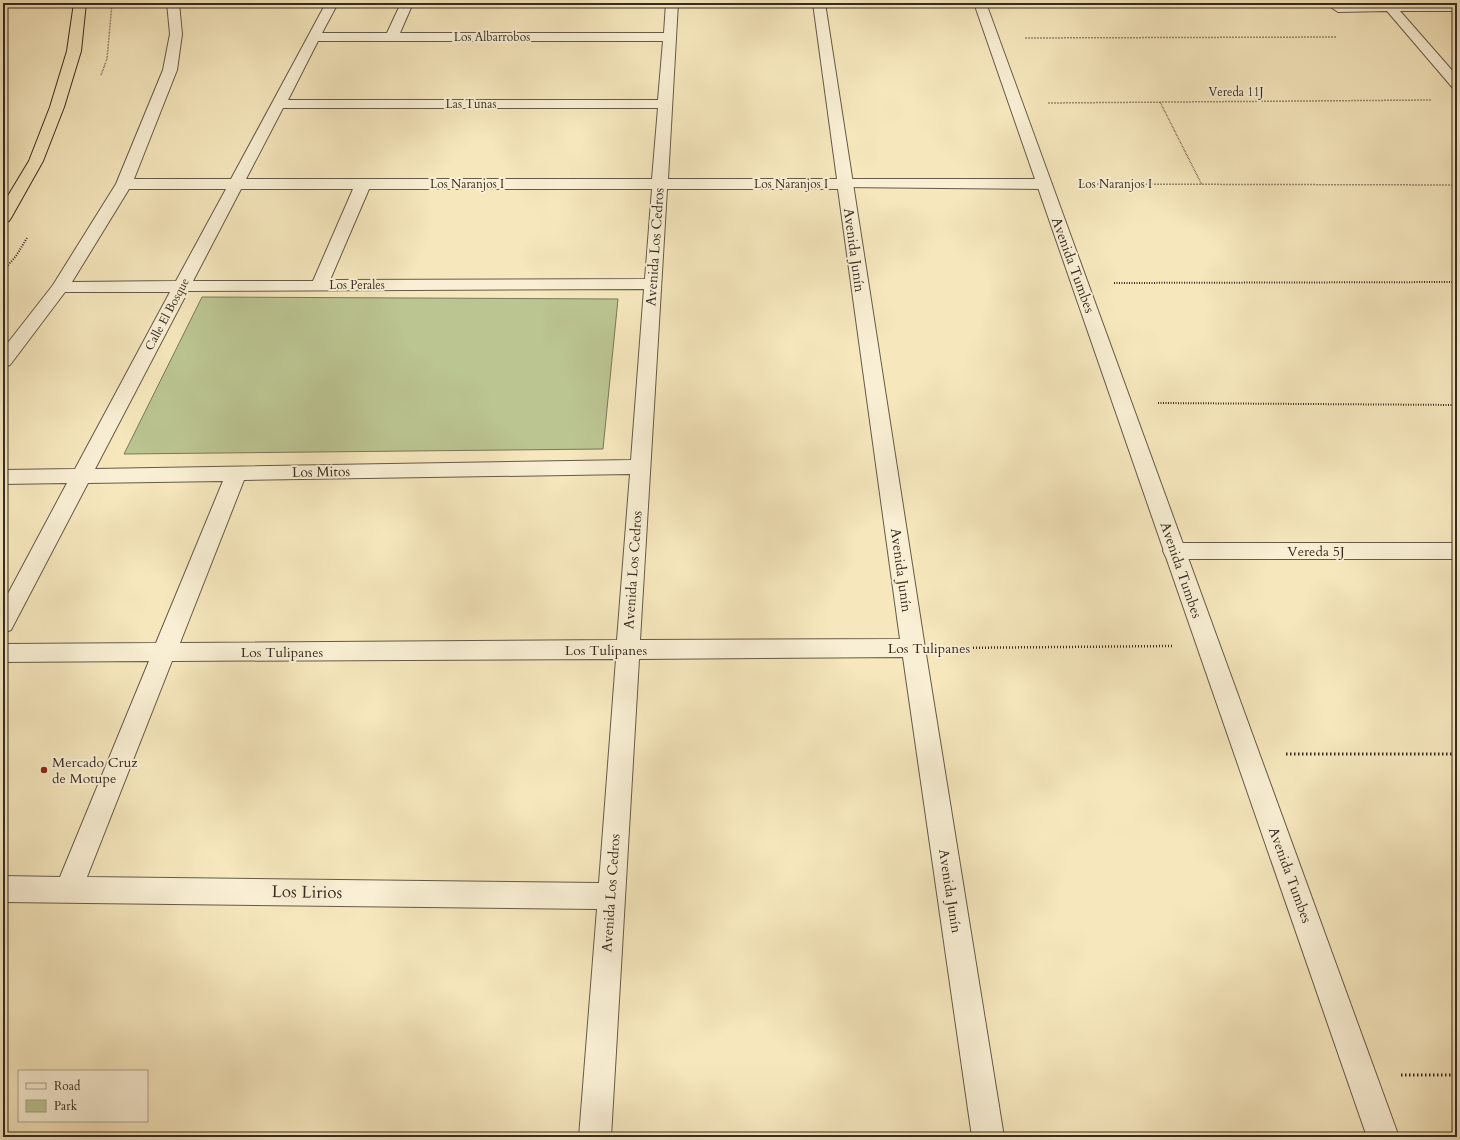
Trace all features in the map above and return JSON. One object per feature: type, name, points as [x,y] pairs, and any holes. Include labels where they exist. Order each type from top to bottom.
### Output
[{"type":"highway","points":[[3,218],[36,161],[57,106],[74,51],[80,3]]},
{"type":"street","points":[[3,361],[60,287],[124,184],[170,70],[176,34],[175,3]]},
{"type":"street","name":"Calle El Bosque","points":[[3,624],[332,3]]},
{"type":"street","points":[[392,37],[407,3]]},
{"type":"street","name":"Avenida Los Cedros","points":[[595,1137],[672,3]]},
{"type":"street","name":"Avenida Junín","points":[[819,3],[913,648],[988,1137]]},
{"type":"street","name":"Avenida Tumbes","points":[[980,3],[1383,1137]]},
{"type":"street","points":[[1390,7],[1457,84]]},
{"type":"street","points":[[1338,8],[1457,7]]},
{"type":"street","name":"Los Albarrobos","points":[[313,37],[670,37]]},
{"type":"street","points":[[1441,66],[1457,67]]},
{"type":"street","name":"Las Tunas","points":[[278,104],[665,104]]},
{"type":"street","name":"Los Naranjos I","points":[[124,184],[1044,184]]},
{"type":"street","points":[[320,285],[363,184]]},
{"type":"street","name":"Los Perales","points":[[60,287],[653,284]]},
{"type":"street","name":"Los Mitos","points":[[3,477],[640,467]]},
{"type":"street","points":[[69,888],[236,474]]},
{"type":"street","name":"Vereda 5J","points":[[1174,551],[1457,552]]},
{"type":"street","name":"Los Tulipanes","points":[[3,653],[913,648]]},
{"type":"street","name":"Los Lirios","points":[[3,889],[69,888],[611,896]]},
{"type":"path","points":[[993,38],[1338,37]]},
{"type":"path","name":"Vereda 11J","points":[[1015,103],[1434,100]]},
{"type":"path","points":[[1160,102],[1202,185]]},
{"type":"path","name":"Los Naranjos I","points":[[1044,184],[1457,185]]},
{"type":"path","points":[[1079,283],[1457,282]]},
{"type":"path","points":[[1122,403],[1457,405]]},
{"type":"path","name":"Los Tulipanes","points":[[913,648],[1208,646]]},
{"type":"path","points":[[1247,754],[1457,754]]},
{"type":"path","points":[[1445,1075],[1457,1075]]},
{"type":"green space","points":[[202,297],[618,299],[603,449],[124,454]]},
{"type":"place","name":"Mercado Cruz de Motupe","points":[[44,770]]}]
